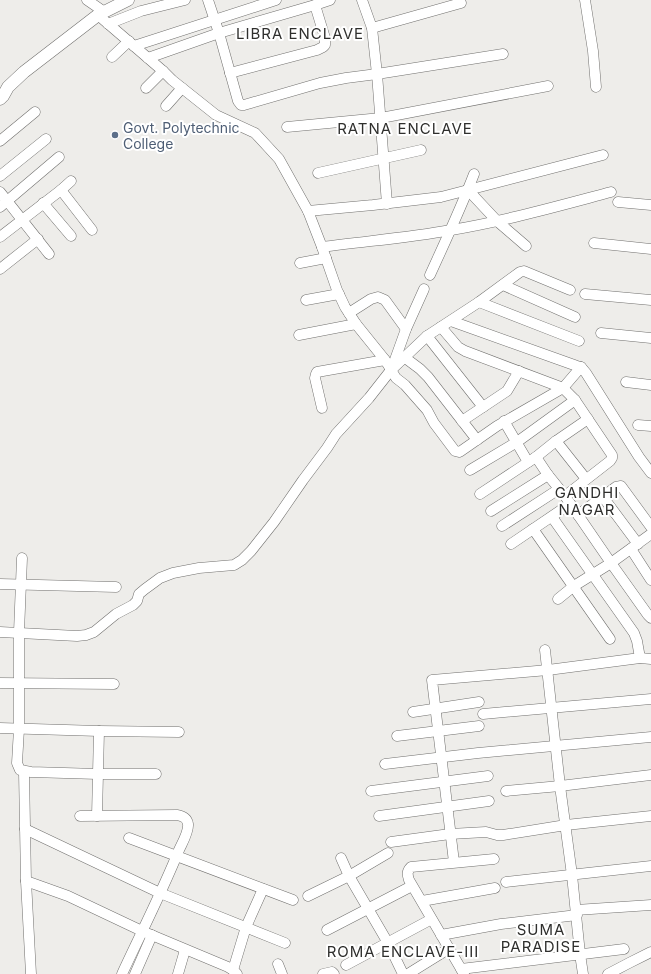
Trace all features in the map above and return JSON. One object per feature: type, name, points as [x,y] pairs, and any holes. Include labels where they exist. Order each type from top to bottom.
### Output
[{"type":"main road","points":[[0,98],[3,96],[4,87],[100,13],[128,0]]},
{"type":"street","points":[[87,0],[100,13],[108,24],[172,80],[216,115],[256,133],[279,159],[308,211],[345,307],[356,324],[385,360],[396,378],[409,389],[427,410],[434,423],[455,451],[461,451],[504,421],[563,388],[581,368]]},
{"type":"street","points":[[108,24],[141,11],[185,0]]},
{"type":"street","points":[[208,0],[215,19],[239,104],[244,105],[320,83],[503,54]]},
{"type":"street","points":[[112,57],[131,44],[276,0]]},
{"type":"street","points":[[148,58],[219,33],[315,6],[330,0]]},
{"type":"street","points":[[362,0],[372,28],[381,118],[387,204]]},
{"type":"street","points":[[585,0],[593,51],[596,87]]},
{"type":"street","points":[[372,28],[460,3]]},
{"type":"street","points":[[230,73],[317,50],[323,47],[325,45],[325,38],[315,6]]},
{"type":"street","points":[[146,88],[163,71]]},
{"type":"street","points":[[287,127],[381,118],[548,86]]},
{"type":"street","points":[[166,106],[182,88]]},
{"type":"street","points":[[0,141],[35,112]]},
{"type":"street","points":[[0,176],[46,139]]},
{"type":"street","points":[[318,173],[421,150]]},
{"type":"street","points":[[308,211],[387,204],[441,197],[603,155]]},
{"type":"street","points":[[4,204],[59,157]]},
{"type":"street","points":[[430,275],[474,174]]},
{"type":"street","points":[[0,237],[72,181]]},
{"type":"street","points":[[62,190],[92,230]]},
{"type":"street","points":[[468,190],[497,221],[526,246]]},
{"type":"street","points":[[0,192],[4,204],[21,220],[49,254]]},
{"type":"street","points":[[322,247],[402,238],[450,230],[521,216],[611,192]]},
{"type":"street","points":[[618,202],[651,205]]},
{"type":"street","points":[[43,203],[71,236]]},
{"type":"street","points":[[0,269],[38,239]]},
{"type":"street","points":[[594,244],[651,249]]},
{"type":"street","points":[[300,263],[326,258]]},
{"type":"street","points":[[0,632],[77,636],[86,635],[94,632],[116,614],[132,606],[137,601],[139,594],[160,578],[173,573],[199,568],[234,565],[242,560],[251,551],[274,522],[336,434],[369,398],[391,370],[427,336],[479,302],[520,272],[524,271],[570,290]]},
{"type":"street","points":[[503,285],[575,317]]},
{"type":"street","points":[[391,370],[406,329],[424,289]]},
{"type":"street","points":[[306,300],[339,294]]},
{"type":"street","points":[[585,294],[651,300]]},
{"type":"street","points":[[349,313],[371,299],[378,297],[384,300],[406,329]]},
{"type":"street","points":[[479,302],[579,341]]},
{"type":"street","points":[[451,321],[553,356],[581,368],[586,373],[639,457],[651,473]]},
{"type":"street","points":[[299,334],[356,324]]},
{"type":"street","points":[[441,327],[458,347],[465,351],[563,388],[575,400],[612,455],[610,461],[565,496],[502,526]]},
{"type":"street","points":[[601,333],[651,338]]},
{"type":"street","points":[[427,336],[483,407]]},
{"type":"street","points":[[404,357],[428,377],[477,440]]},
{"type":"street","points":[[322,408],[315,378],[317,372],[385,360]]},
{"type":"street","points":[[462,421],[507,391],[519,371]]},
{"type":"street","points":[[626,382],[651,385]]},
{"type":"street","points":[[470,470],[517,442],[575,400]]},
{"type":"street","points":[[480,494],[532,460],[588,419]]},
{"type":"street","points":[[504,421],[517,442],[532,460],[548,475],[565,496],[651,618]]},
{"type":"street","points":[[638,425],[651,426]]},
{"type":"street","points":[[556,441],[586,479]]},
{"type":"street","points":[[491,511],[548,475]]},
{"type":"street","points":[[578,515],[616,487],[621,486],[651,527]]},
{"type":"street","points":[[511,544],[552,517],[565,496]]},
{"type":"street","points":[[603,497],[635,546],[651,580]]},
{"type":"street","points":[[552,517],[634,633],[638,641],[640,658]]},
{"type":"street","points":[[533,529],[610,639]]},
{"type":"street","points":[[558,599],[574,586],[611,563],[651,534]]},
{"type":"street","points":[[22,558],[17,763],[20,770],[24,772],[156,774]]},
{"type":"street","points":[[0,584],[116,587]]},
{"type":"street","points":[[546,650],[555,745],[566,825],[583,974]]},
{"type":"street","points":[[454,862],[432,680],[548,670],[640,658],[651,659]]},
{"type":"street","points":[[0,683],[114,684]]},
{"type":"street","points":[[483,714],[651,699]]},
{"type":"street","points":[[413,712],[479,702]]},
{"type":"street","points":[[397,736],[479,726]]},
{"type":"street","points":[[0,728],[179,732]]},
{"type":"street","points":[[97,816],[99,731]]},
{"type":"street","points":[[384,764],[651,736]]},
{"type":"street","points":[[24,772],[26,881],[31,974]]},
{"type":"street","points":[[506,791],[651,775]]},
{"type":"street","points":[[371,791],[488,776]]},
{"type":"street","points":[[379,816],[489,802]]},
{"type":"street","points":[[80,816],[177,815],[182,816],[188,822],[188,829],[177,856],[122,974]]},
{"type":"street","points":[[391,842],[450,834],[486,832],[503,835],[566,825],[651,816]]},
{"type":"street","points":[[25,829],[160,894],[285,943]]},
{"type":"street","points":[[129,838],[293,900]]},
{"type":"street","points":[[308,896],[349,876],[388,853]]},
{"type":"street","points":[[341,858],[349,876],[388,943],[403,974]]},
{"type":"street","points":[[494,858],[411,867],[407,874],[409,880],[463,972],[580,954],[624,949]]},
{"type":"street","points":[[506,882],[651,866]]},
{"type":"street","points":[[26,881],[68,896],[235,972],[246,927],[263,889]]},
{"type":"street","points":[[327,930],[408,888]]},
{"type":"street","points":[[422,901],[495,888]]},
{"type":"street","points":[[441,935],[501,924],[576,913],[651,905]]},
{"type":"street","points":[[346,965],[428,921]]},
{"type":"street","points":[[135,974],[152,935]]},
{"type":"street","points":[[178,974],[185,950]]},
{"type":"street","points":[[408,974],[445,951]]},
{"type":"street","points":[[608,974],[651,952]]},
{"type":"street","points":[[278,964],[282,974]]},
{"type":"street","points":[[322,974],[332,972],[334,974]]},
{"type":"place","name":"Govt. Polytechnic College","points":[[115,135]]},
{"type":"district","name":"LIBRA ENCLAVE","points":[[300,33]]},
{"type":"district","name":"RATNA ENCLAVE","points":[[405,128]]},
{"type":"district","name":"GANDHI NAGAR","points":[[587,500]]},
{"type":"district","name":"SUMA PARADISE","points":[[541,938]]},
{"type":"district","name":"ROMA ENCLAVE-III","points":[[403,951]]}]
